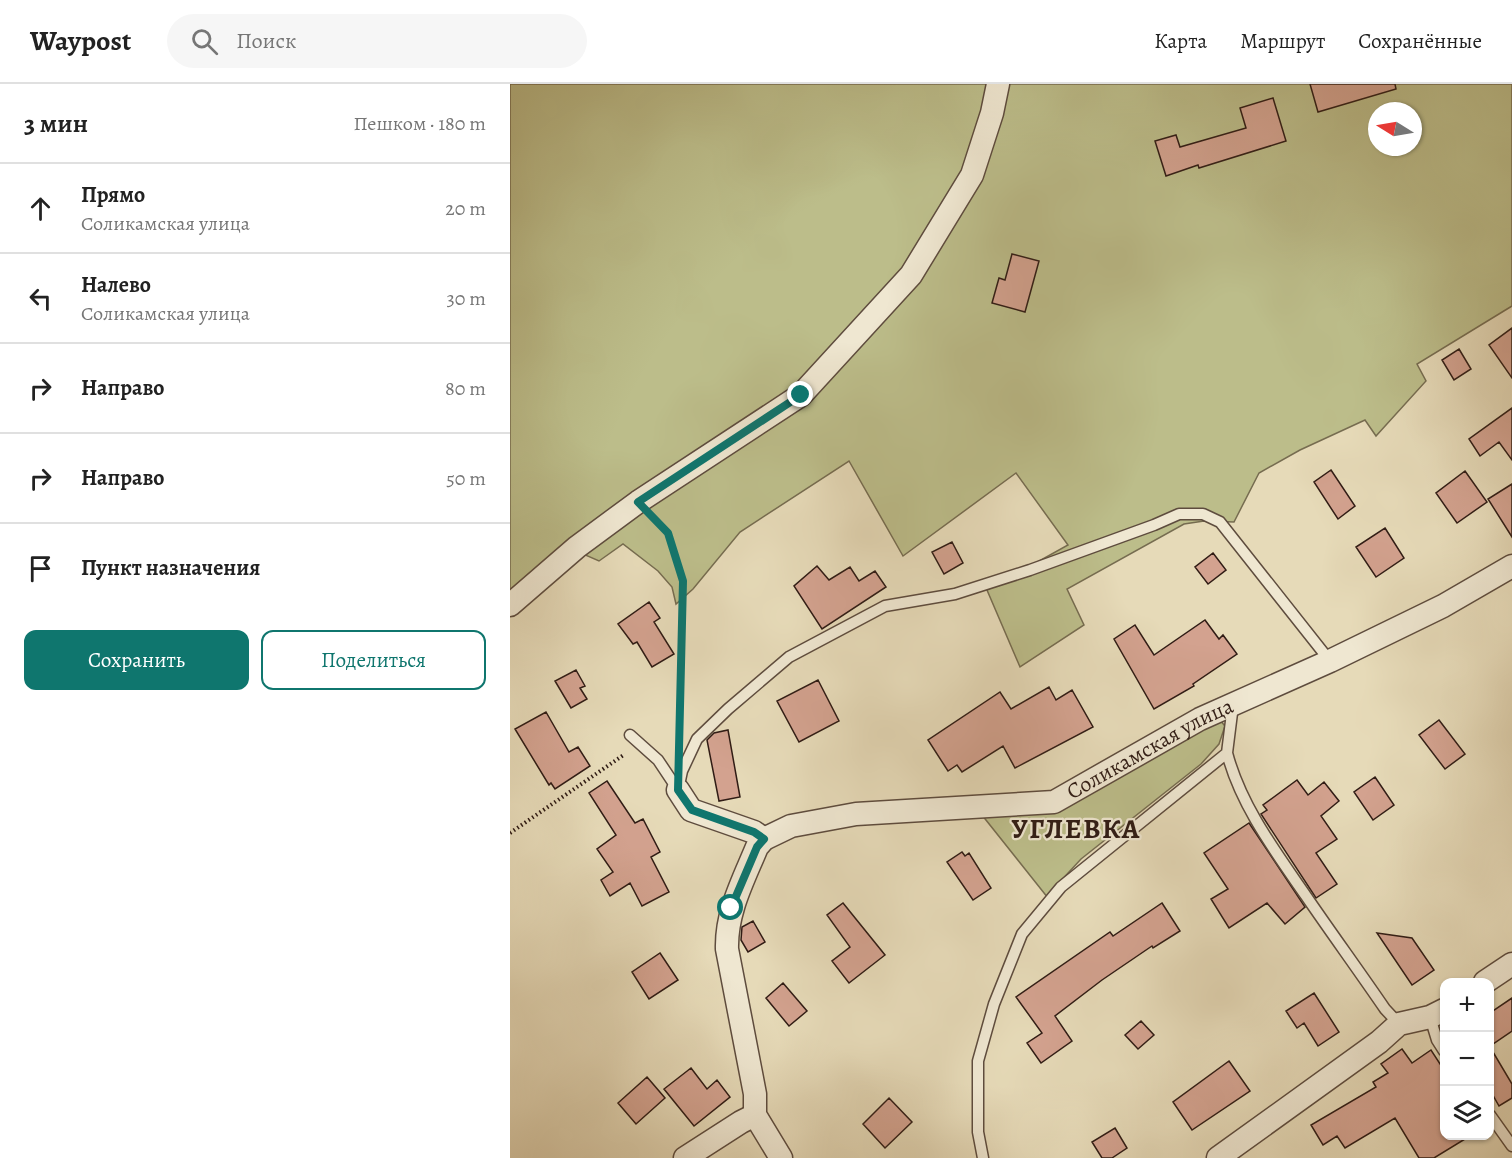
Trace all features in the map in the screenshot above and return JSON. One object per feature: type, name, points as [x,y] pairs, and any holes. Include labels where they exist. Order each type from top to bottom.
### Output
[{"type":"street","points":[[510,605],[578,547],[638,502],[801,395],[911,275],[972,175],[992,113],[998,84]]},
{"type":"street","name":"Соликамская улица","points":[[764,839],[791,826],[856,814],[1054,802],[1200,719],[1330,661],[1443,606],[1512,566]]},
{"type":"street","points":[[678,790],[692,810],[754,832],[764,839],[757,847],[731,908],[727,931],[728,949],[755,1094],[755,1115],[781,1158]]},
{"type":"street","points":[[1491,978],[1512,964]]},
{"type":"street","points":[[1218,1158],[1380,1042],[1399,1024],[1437,1013]]},
{"type":"street","points":[[685,1158],[755,1115]]},
{"type":"lane","points":[[678,790],[682,771],[698,740],[728,709],[789,657],[885,606],[955,594],[1030,570],[1179,514],[1203,514],[1220,522],[1330,661]]},
{"type":"lane","points":[[1233,705],[1227,753],[1243,798],[1276,852],[1385,1009],[1399,1024]]},
{"type":"lane","points":[[630,735],[658,760],[678,790]]},
{"type":"lane","points":[[983,1158],[978,1132],[978,1061],[994,1004],[1022,934],[1061,887],[1227,753]]},
{"type":"lane","points":[[1437,1013],[1437,1040],[1440,1045]]},
{"type":"lane","points":[[1494,1121],[1512,1146]]},
{"type":"path","points":[[638,502],[668,533],[683,581],[679,744]]},
{"type":"path","points":[[510,833],[640,743]]},
{"type":"green space","points":[[510,84],[1512,84],[1512,306],[1417,364],[1426,381],[1376,436],[1365,420],[1300,450],[1259,473],[1234,522],[1204,521],[1184,524],[1067,589],[1084,625],[1020,667],[987,590],[1068,545],[1016,473],[903,556],[849,461],[740,532],[693,589],[676,604],[672,587],[658,571],[623,544],[599,561],[581,553],[510,612]]},
{"type":"green space","points":[[1218,718],[1225,726],[1219,744],[1201,764],[1081,859],[1048,898],[982,815],[1055,808]]},
{"type":"building","points":[[1310,84],[1395,84],[1396,89],[1318,112]]},
{"type":"building","points":[[1273,98],[1286,141],[1166,176],[1155,141],[1176,135],[1180,147],[1246,128],[1240,108]]},
{"type":"building","points":[[1012,254],[1039,261],[1025,312],[992,303],[999,278],[1005,280]]},
{"type":"building","points":[[1512,328],[1512,378],[1489,345]]},
{"type":"building","points":[[1459,349],[1471,369],[1454,380],[1442,360]]},
{"type":"building","points":[[1512,408],[1512,460],[1499,442],[1480,456],[1469,439]]},
{"type":"building","points":[[1331,470],[1355,506],[1338,519],[1314,482]]},
{"type":"building","points":[[1465,471],[1487,502],[1457,523],[1436,493]]},
{"type":"building","points":[[1512,484],[1512,537],[1488,499]]},
{"type":"building","points":[[1385,528],[1404,558],[1376,577],[1356,547]]},
{"type":"building","points":[[952,542],[963,563],[944,574],[932,552]]},
{"type":"building","points":[[1213,553],[1226,570],[1208,584],[1195,567]]},
{"type":"building","points":[[817,566],[829,580],[850,567],[859,581],[875,571],[886,587],[822,629],[794,586]]},
{"type":"building","points":[[649,602],[660,618],[654,622],[674,654],[652,667],[637,642],[633,644],[618,624]]},
{"type":"building","points":[[1205,620],[1219,639],[1223,635],[1237,654],[1193,684],[1194,686],[1154,709],[1114,639],[1135,625],[1154,655]]},
{"type":"building","points":[[576,670],[585,686],[580,688],[587,699],[571,708],[555,681]]},
{"type":"building","points":[[818,680],[839,721],[799,742],[777,701]]},
{"type":"building","points":[[1049,687],[1056,700],[1072,690],[1093,727],[1015,768],[1003,746],[962,772],[957,765],[948,771],[928,740],[1000,692],[1011,709]]},
{"type":"building","points":[[546,712],[569,752],[578,747],[590,766],[555,789],[551,783],[549,785],[515,729]]},
{"type":"building","points":[[1439,720],[1465,754],[1445,769],[1419,735]]},
{"type":"building","points":[[728,730],[740,797],[719,801],[707,740],[714,733]]},
{"type":"building","points":[[1375,777],[1394,805],[1373,820],[1354,792]]},
{"type":"building","points":[[1297,780],[1308,795],[1324,782],[1339,801],[1321,816],[1337,839],[1316,853],[1337,884],[1316,898],[1261,814],[1267,810],[1263,805]]},
{"type":"building","points":[[607,781],[635,823],[643,819],[660,852],[651,857],[669,892],[642,906],[630,883],[610,896],[601,880],[613,872],[597,849],[616,835],[589,793]]},
{"type":"building","points":[[1249,823],[1305,907],[1285,924],[1267,903],[1229,928],[1211,899],[1228,889],[1204,853]]},
{"type":"building","points":[[962,852],[965,856],[969,853],[991,888],[973,900],[947,862]]},
{"type":"building","points":[[843,903],[885,955],[849,983],[832,961],[850,947],[827,915]]},
{"type":"building","points":[[1162,903],[1180,931],[1153,948],[1152,946],[1102,980],[1055,1016],[1072,1041],[1041,1063],[1027,1043],[1042,1033],[1016,997],[1110,932],[1113,936]]},
{"type":"building","points":[[753,921],[765,942],[748,952],[741,940],[742,927]]},
{"type":"building","points":[[1377,933],[1412,938],[1434,970],[1412,985]]},
{"type":"building","points":[[660,953],[678,980],[649,999],[632,972]]},
{"type":"building","points":[[783,983],[807,1011],[789,1026],[766,998]]},
{"type":"building","points":[[1314,993],[1339,1032],[1318,1046],[1304,1023],[1297,1028],[1286,1011]]},
{"type":"building","points":[[1512,998],[1512,1031],[1494,1043],[1494,1032],[1494,1010]]},
{"type":"building","points":[[1141,1021],[1154,1035],[1138,1049],[1125,1035]]},
{"type":"building","points":[[1402,1049],[1412,1063],[1431,1050],[1440,1064],[1440,1140],[1463,1140],[1434,1158],[1419,1158],[1395,1118],[1345,1148],[1337,1136],[1323,1145],[1311,1125],[1376,1087],[1373,1082],[1388,1073],[1381,1064]]},
{"type":"building","points":[[1494,1054],[1512,1084],[1512,1098],[1499,1106],[1494,1097]]},
{"type":"building","points":[[1229,1061],[1250,1091],[1192,1130],[1173,1102]]},
{"type":"building","points":[[691,1068],[707,1089],[717,1080],[730,1097],[694,1126],[664,1089]]},
{"type":"building","points":[[647,1077],[665,1098],[636,1124],[618,1103]]},
{"type":"building","points":[[889,1098],[912,1122],[885,1148],[863,1124]]},
{"type":"building","points":[[1115,1128],[1127,1148],[1112,1158],[1102,1158],[1092,1142]]},
{"type":"district","name":"УГЛЕВКА","points":[[1076,829]]},
{"type":"route","points":[[731,908],[757,847],[764,839],[754,832],[692,810],[678,790],[683,581],[668,533],[638,502],[801,395]]}]
